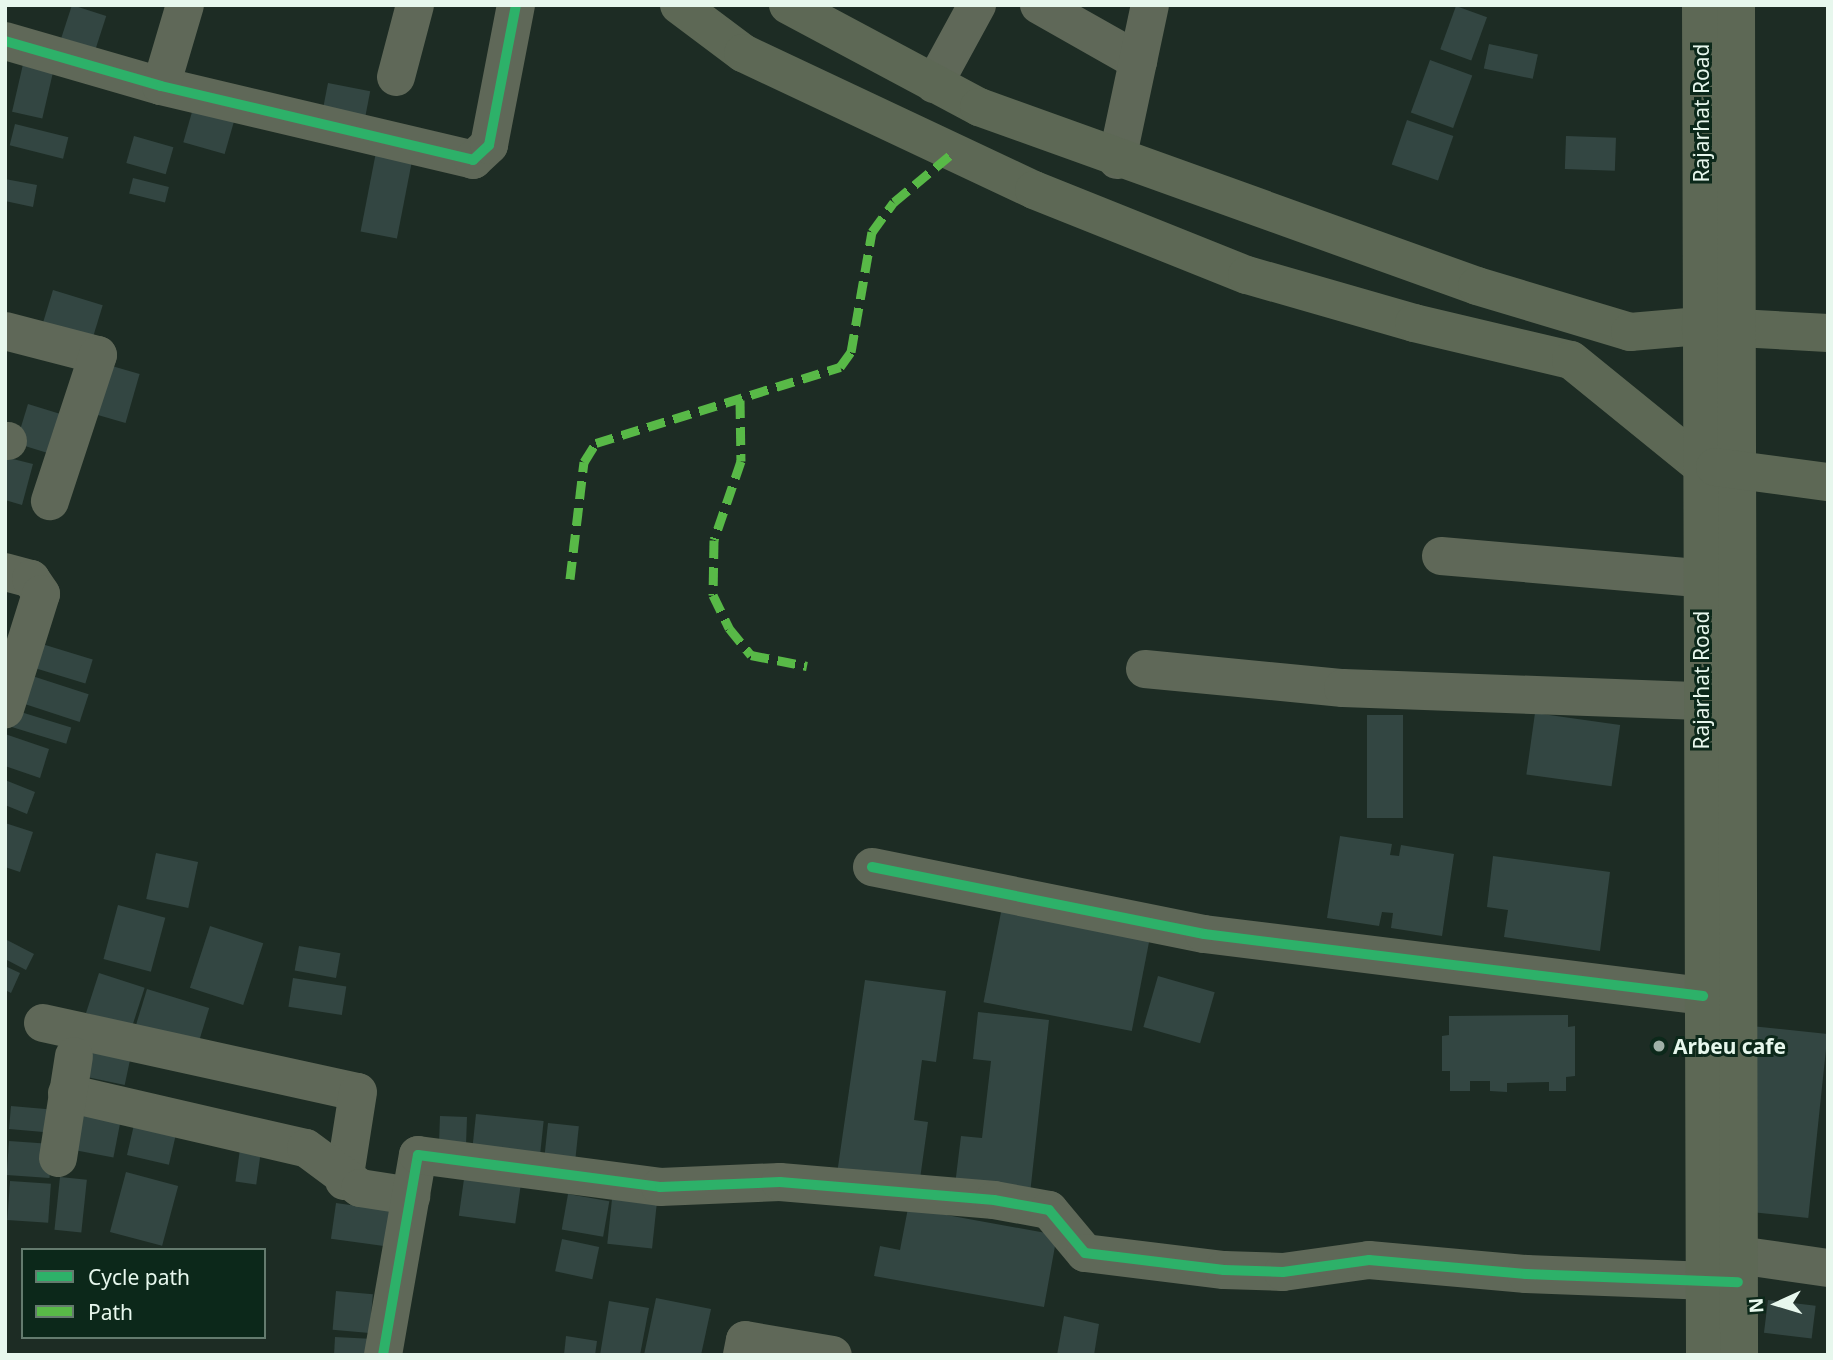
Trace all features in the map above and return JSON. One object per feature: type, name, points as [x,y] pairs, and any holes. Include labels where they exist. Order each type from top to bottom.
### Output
[{"type":"main road","points":[[679,5],[743,53],[1034,190],[1247,275],[1384,315],[1571,359],[1699,464],[1828,482]]},
{"type":"main road","points":[[788,5],[934,84],[1117,160],[1477,286],[1630,332],[1700,326],[1828,333]]},
{"type":"main road","name":"Rajarhat Road","points":[[1701,5],[1699,464],[1703,996],[1728,1272],[1739,1355]]},
{"type":"main road","name":"Rajarhat Road","points":[[1705,1355],[1728,1272],[1741,330],[1736,5]]},
{"type":"street","points":[[161,86],[185,5]]},
{"type":"street","points":[[397,77],[415,5]]},
{"type":"street","points":[[5,41],[161,86],[473,160],[489,145],[516,5]]},
{"type":"street","points":[[934,84],[977,5]]},
{"type":"street","points":[[1039,5],[1138,61]]},
{"type":"street","points":[[1117,160],[1150,5]]},
{"type":"street","points":[[5,331],[98,355],[50,501]]},
{"type":"street","points":[[1441,556],[1700,579]]},
{"type":"street","points":[[5,572],[31,579],[41,594],[5,709]]},
{"type":"street","points":[[1145,669],[1343,688],[1701,701]]},
{"type":"street","points":[[872,867],[1204,934],[1703,996]]},
{"type":"street","points":[[43,1023],[358,1092],[344,1181]]},
{"type":"street","points":[[58,1158],[74,1056]]},
{"type":"street","points":[[67,1093],[306,1148],[344,1181],[411,1196]]},
{"type":"street","points":[[383,1355],[418,1155],[660,1187],[780,1182],[994,1200],[1049,1210],[1085,1253],[1224,1270],[1283,1272],[1368,1260],[1526,1274],[1828,1268]]},
{"type":"street","points":[[742,1355],[745,1340],[833,1355]]},
{"type":"building","points":[[72,5],[106,16],[94,54],[60,43]]},
{"type":"building","points":[[1456,6],[1487,17],[1471,61],[1440,49]]},
{"type":"building","points":[[1489,44],[1538,54],[1533,79],[1484,68]]},
{"type":"building","points":[[24,60],[54,67],[42,119],[12,112]]},
{"type":"building","points":[[1430,60],[1472,75],[1453,128],[1411,113]]},
{"type":"building","points":[[328,83],[370,91],[364,121],[322,112]]},
{"type":"building","points":[[196,98],[237,110],[225,154],[183,142]]},
{"type":"building","points":[[1407,120],[1453,136],[1438,180],[1392,164]]},
{"type":"building","points":[[15,124],[68,137],[63,159],[10,145]]},
{"type":"building","points":[[134,136],[173,147],[166,174],[126,163]]},
{"type":"building","points":[[1566,136],[1616,138],[1615,171],[1565,169]]},
{"type":"building","points":[[377,147],[413,154],[397,238],[361,231]]},
{"type":"building","points":[[133,178],[169,187],[165,202],[129,194]]},
{"type":"building","points":[[5,179],[37,185],[33,207],[5,201]]},
{"type":"building","points":[[53,290],[103,305],[93,338],[43,323]]},
{"type":"building","points":[[105,364],[140,374],[126,423],[91,413]]},
{"type":"building","points":[[28,404],[61,414],[49,453],[16,443]]},
{"type":"building","points":[[5,457],[33,464],[22,505],[5,500]]},
{"type":"building","points":[[42,644],[93,659],[85,683],[35,668]]},
{"type":"building","points":[[23,673],[89,694],[80,722],[14,701]]},
{"type":"building","points":[[11,709],[71,727],[66,744],[6,725]]},
{"type":"building","points":[[1535,713],[1620,725],[1612,786],[1526,774]]},
{"type":"building","points":[[1367,715],[1403,715],[1403,818],[1367,818]]},
{"type":"building","points":[[5,734],[49,749],[40,778],[5,766]]},
{"type":"building","points":[[5,780],[35,792],[27,814],[5,805]]},
{"type":"building","points":[[5,823],[33,832],[20,872],[5,867]]},
{"type":"building","points":[[1340,836],[1392,844],[1390,855],[1399,856],[1401,845],[1454,854],[1442,936],[1391,928],[1393,913],[1382,912],[1379,926],[1327,918]]},
{"type":"building","points":[[156,853],[198,862],[188,908],[146,899]]},
{"type":"building","points":[[1493,856],[1610,872],[1600,951],[1504,937],[1508,910],[1487,907]]},
{"type":"building","points":[[1003,902],[1151,931],[1132,1031],[984,1002]]},
{"type":"building","points":[[118,905],[165,918],[151,972],[104,959]]},
{"type":"building","points":[[210,926],[263,943],[243,1005],[190,988]]},
{"type":"building","points":[[5,939],[34,954],[26,970],[5,959]]},
{"type":"building","points":[[299,946],[340,953],[336,978],[295,971]]},
{"type":"building","points":[[5,966],[20,973],[11,993],[5,990]]},
{"type":"building","points":[[99,973],[145,988],[132,1028],[86,1013]]},
{"type":"building","points":[[1158,976],[1215,992],[1200,1043],[1143,1027]]},
{"type":"building","points":[[293,978],[346,986],[342,1015],[288,1007]]},
{"type":"building","points":[[865,980],[946,991],[936,1062],[922,1060],[914,1120],[928,1122],[919,1186],[837,1174]]},
{"type":"building","points":[[147,989],[209,1008],[197,1047],[135,1028]]},
{"type":"building","points":[[978,1012],[1049,1020],[1030,1194],[955,1185],[961,1136],[982,1138],[991,1061],[973,1059]]},
{"type":"building","points":[[1568,1015],[1568,1027],[1575,1026],[1575,1076],[1566,1077],[1566,1091],[1549,1091],[1549,1082],[1507,1083],[1507,1092],[1490,1091],[1490,1081],[1470,1081],[1470,1091],[1450,1091],[1450,1071],[1442,1071],[1442,1036],[1449,1035],[1449,1016]]},
{"type":"building","points":[[1751,1026],[1828,1034],[1808,1218],[1732,1210]]},
{"type":"building","points":[[86,1041],[132,1051],[125,1085],[79,1075]]},
{"type":"building","points":[[79,1104],[122,1112],[113,1158],[70,1149]]},
{"type":"building","points":[[11,1106],[57,1110],[55,1133],[9,1129]]},
{"type":"building","points":[[476,1114],[544,1121],[540,1157],[472,1150]]},
{"type":"building","points":[[136,1116],[178,1126],[169,1165],[127,1155]]},
{"type":"building","points":[[440,1116],[467,1117],[466,1152],[439,1151]]},
{"type":"building","points":[[548,1123],[579,1126],[575,1161],[544,1158]]},
{"type":"building","points":[[9,1141],[52,1144],[50,1178],[7,1175]]},
{"type":"building","points":[[241,1142],[262,1145],[256,1185],[235,1182]]},
{"type":"building","points":[[126,1172],[178,1186],[162,1246],[110,1232]]},
{"type":"building","points":[[60,1177],[87,1180],[81,1233],[54,1230]]},
{"type":"building","points":[[464,1179],[520,1187],[515,1224],[459,1216]]},
{"type":"building","points":[[10,1181],[51,1184],[48,1223],[7,1220]]},
{"type":"building","points":[[568,1194],[609,1201],[603,1237],[562,1229]]},
{"type":"building","points":[[612,1199],[657,1204],[652,1248],[607,1244]]},
{"type":"building","points":[[336,1203],[392,1211],[387,1247],[331,1239]]},
{"type":"building","points":[[908,1208],[1057,1235],[1044,1307],[874,1276],[880,1246],[900,1250]]},
{"type":"building","points":[[562,1239],[599,1247],[592,1279],[555,1271]]},
{"type":"building","points":[[336,1291],[373,1294],[369,1333],[333,1330]]},
{"type":"building","points":[[656,1298],[711,1309],[701,1355],[644,1355]]},
{"type":"building","points":[[1768,1300],[1816,1306],[1812,1339],[1764,1333]]},
{"type":"building","points":[[609,1301],[649,1308],[640,1355],[600,1355]]},
{"type":"building","points":[[1064,1316],[1099,1324],[1094,1355],[1057,1355]]},
{"type":"building","points":[[566,1336],[597,1341],[595,1355],[564,1355]]},
{"type":"building","points":[[335,1337],[369,1339],[368,1355],[334,1355]]},
{"type":"marked path","points":[[570,579],[584,462],[596,443],[840,367],[851,352],[872,232],[894,202],[954,152]]},
{"type":"marked path","points":[[740,400],[741,461],[714,540],[713,595],[729,628],[751,655],[807,666]]},
{"type":"cycle path","points":[[5,41],[161,86],[473,160],[489,145],[516,5]]},
{"type":"cycle path","points":[[872,867],[1204,934],[1703,996]]},
{"type":"cycle path","points":[[383,1355],[418,1155],[660,1187],[780,1182],[994,1200],[1049,1210],[1085,1253],[1224,1270],[1283,1272],[1369,1260],[1526,1274],[1738,1282]]},
{"type":"place","name":"Arbeu cafe","points":[[1659,1046]]}]
